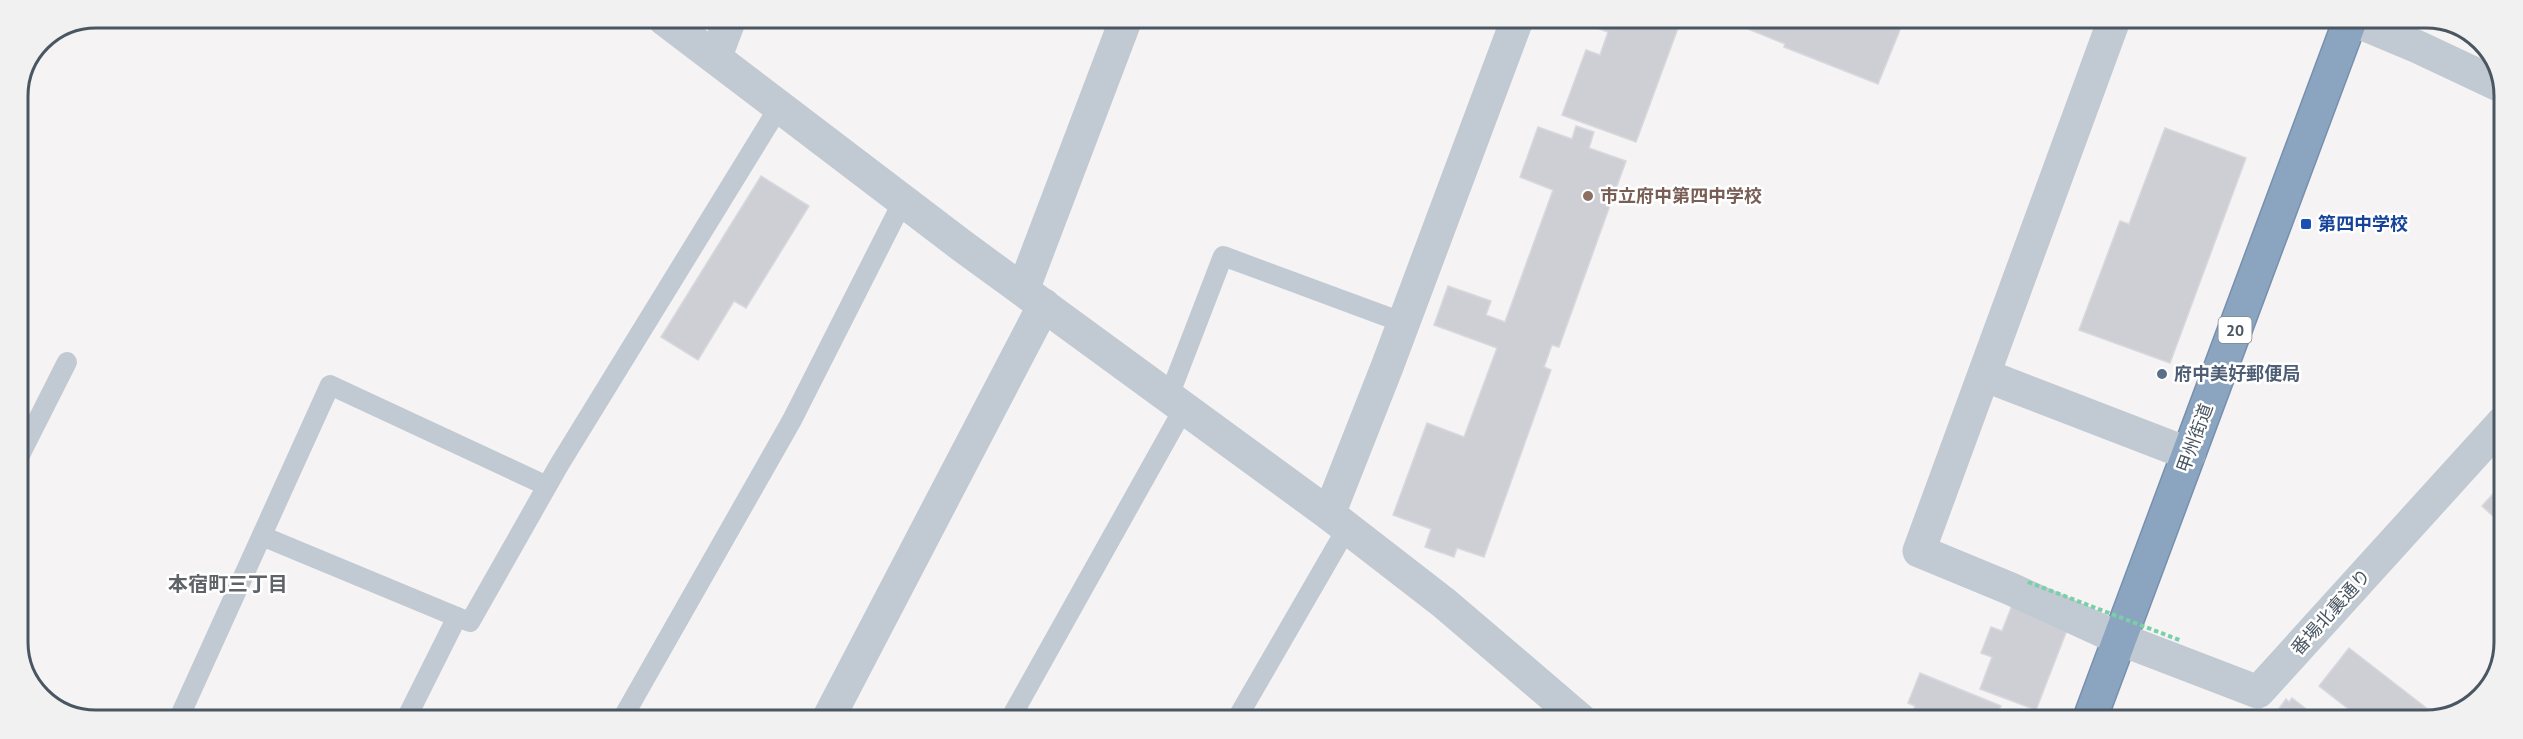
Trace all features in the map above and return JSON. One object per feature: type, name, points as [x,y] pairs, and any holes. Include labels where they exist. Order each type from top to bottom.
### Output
[{"type":"highway","name":"甲州街道","points":[[2093,711],[2347,28]]},
{"type":"street","points":[[677,28],[903,201],[1338,521],[1443,603],[1570,711]]},
{"type":"street","points":[[716,56],[727,28]]},
{"type":"street","points":[[832,711],[1034,298],[1123,28]]},
{"type":"street","points":[[1338,521],[1404,322],[1514,28]]},
{"type":"street","points":[[2112,28],[1919,551],[2011,589],[2120,639]]},
{"type":"street","points":[[2373,28],[2493,82]]},
{"type":"street","points":[[1984,375],[2189,454]]},
{"type":"street","name":"番場北裏通り","points":[[2120,639],[2258,692],[2494,432]]},
{"type":"lane","points":[[262,536],[470,622],[548,486],[779,107]]},
{"type":"lane","points":[[627,711],[792,420],[903,201]]},
{"type":"lane","points":[[1014,711],[1176,402],[1223,256],[1404,322]]},
{"type":"lane","points":[[29,438],[67,362]]},
{"type":"lane","points":[[182,711],[330,385],[548,486]]},
{"type":"lane","points":[[1241,711],[1338,521]]},
{"type":"lane","points":[[410,711],[457,617]]},
{"type":"path","points":[[2028,582],[2182,641]]},
{"type":"building","points":[[1597,28],[1678,28],[1636,142],[1562,115],[1586,50],[1600,55],[1608,32]]},
{"type":"building","points":[[1746,28],[1901,28],[1878,84],[1784,47],[1785,44]]},
{"type":"building","name":"市立府中第四中学校","points":[[1576,126],[1594,132],[1589,148],[1626,161],[1559,347],[1552,345],[1544,367],[1551,370],[1484,557],[1457,548],[1454,557],[1425,547],[1431,529],[1393,515],[1427,423],[1464,437],[1497,348],[1434,325],[1448,286],[1491,301],[1486,315],[1505,322],[1553,190],[1520,177],[1538,127],[1572,139]]},
{"type":"building","points":[[2165,128],[2246,158],[2170,363],[2079,330],[2120,221],[2129,224]]},
{"type":"building","points":[[761,176],[809,206],[746,308],[734,301],[698,360],[661,337]]},
{"type":"building","points":[[2494,493],[2494,517],[2482,506]]},
{"type":"building","points":[[2013,603],[2069,625],[2036,710],[1980,689],[1992,657],[1981,653],[1991,627],[2002,631]]},
{"type":"building","points":[[2349,648],[2430,711],[2351,711],[2319,686]]},
{"type":"building","points":[[1920,673],[2001,706],[1999,711],[1913,711],[1915,706],[1908,703]]},
{"type":"building","points":[[2292,698],[2309,711],[2277,711],[2286,699],[2289,702]]},
{"type":"place","name":"市立府中第四中学校","points":[[1588,196]]},
{"type":"place","name":"第四中学校","points":[[2306,224]]},
{"type":"place","name":"府中美好郵便局","points":[[2162,374]]},
{"type":"district","name":"本宿町三丁目","points":[[228,584]]}]
